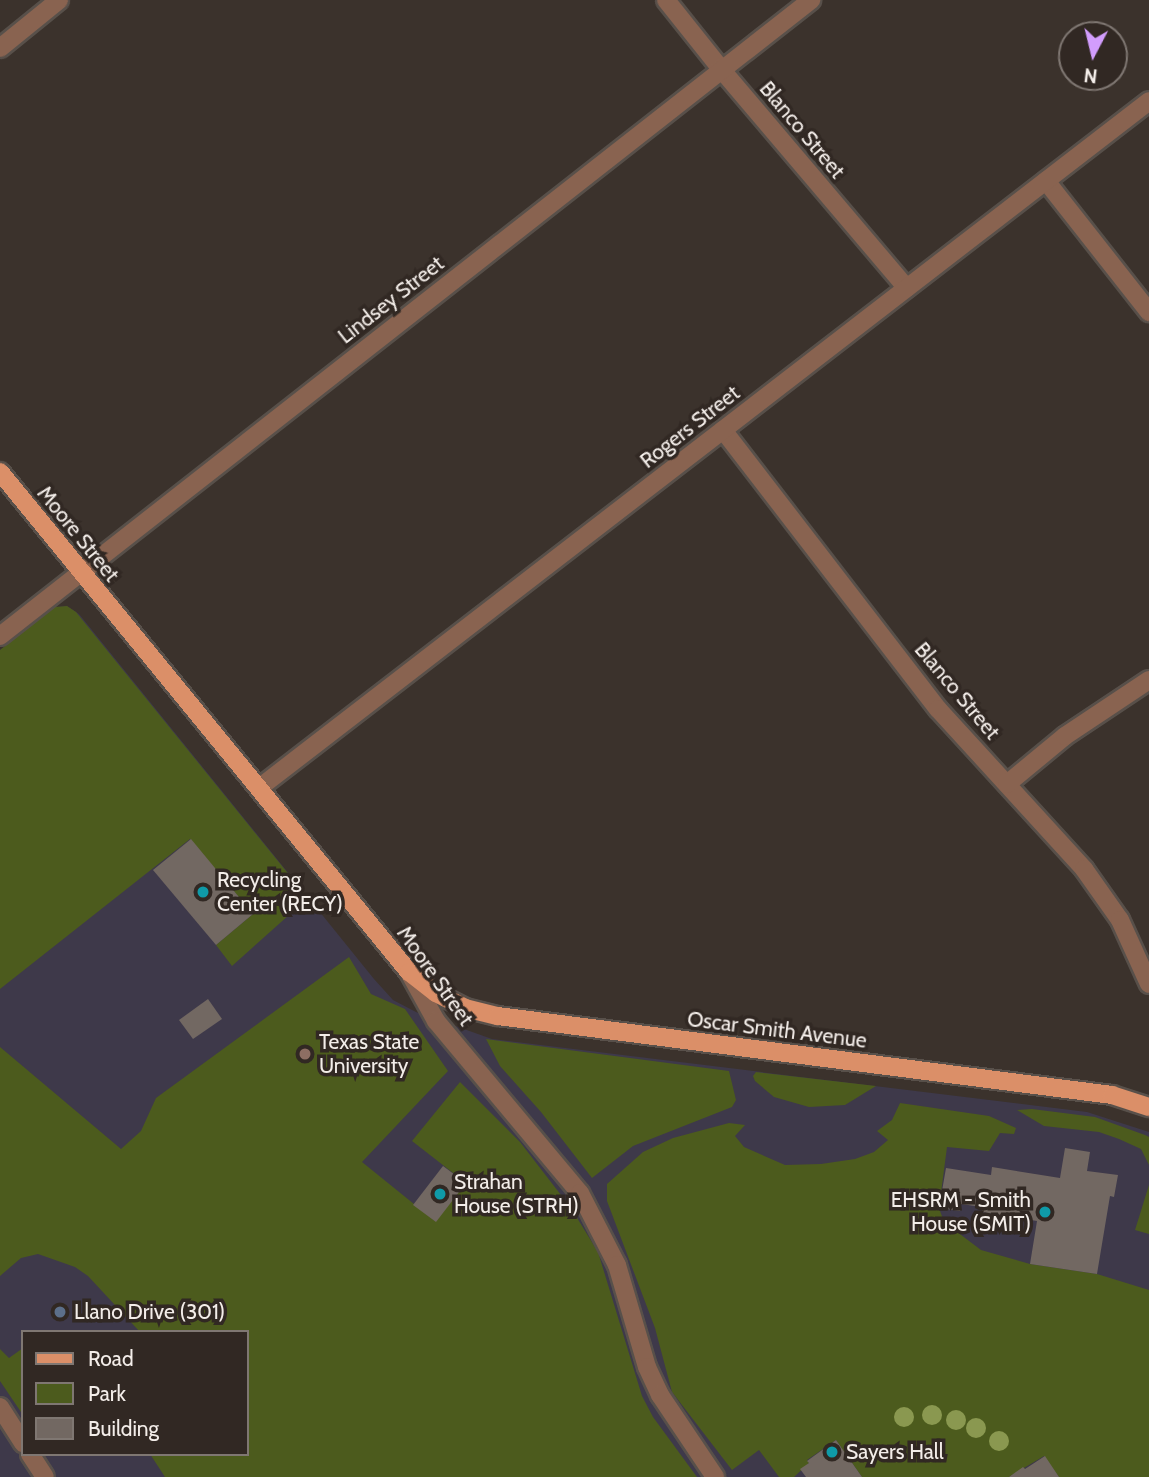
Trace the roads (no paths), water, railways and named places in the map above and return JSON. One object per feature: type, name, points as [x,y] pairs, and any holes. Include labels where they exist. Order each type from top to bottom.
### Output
[{"type":"main road","name":"Moore Street","points":[[0,472],[80,574],[409,972]]},
{"type":"main road","name":"Oscar Smith Avenue","points":[[409,972],[436,993],[465,1008],[498,1016],[1112,1095],[1149,1107]]},
{"type":"street","points":[[0,48],[59,0]]},
{"type":"street","name":"Blanco Street","points":[[666,0],[721,69],[907,288]]},
{"type":"street","name":"Lindsey Street","points":[[0,636],[811,0]]},
{"type":"street","name":"Rogers Street","points":[[259,788],[1149,101]]},
{"type":"street","points":[[1046,181],[1149,312]]},
{"type":"street","name":"Blanco Street","points":[[723,430],[938,709],[1098,889],[1120,920],[1149,984]]},
{"type":"street","points":[[1007,784],[1065,736],[1149,680]]},
{"type":"street","name":"Moore Street","points":[[409,972],[436,1021],[580,1193],[617,1265],[651,1377],[715,1477]]},
{"type":"street","points":[[0,1407],[21,1440]]},
{"type":"street","points":[[31,1456],[45,1477]]},
{"type":"place","name":"Recycling Center (RECY)","points":[[203,892]]},
{"type":"place","name":"Texas State University","points":[[305,1054]]},
{"type":"place","name":"Strahan House (STRH)","points":[[440,1194]]},
{"type":"place","name":"EHSRM - Smith House (SMIT)","points":[[1045,1212]]},
{"type":"place","name":"Llano Drive (301)","points":[[60,1312]]},
{"type":"place","name":"Sayers Hall","points":[[832,1452]]}]
